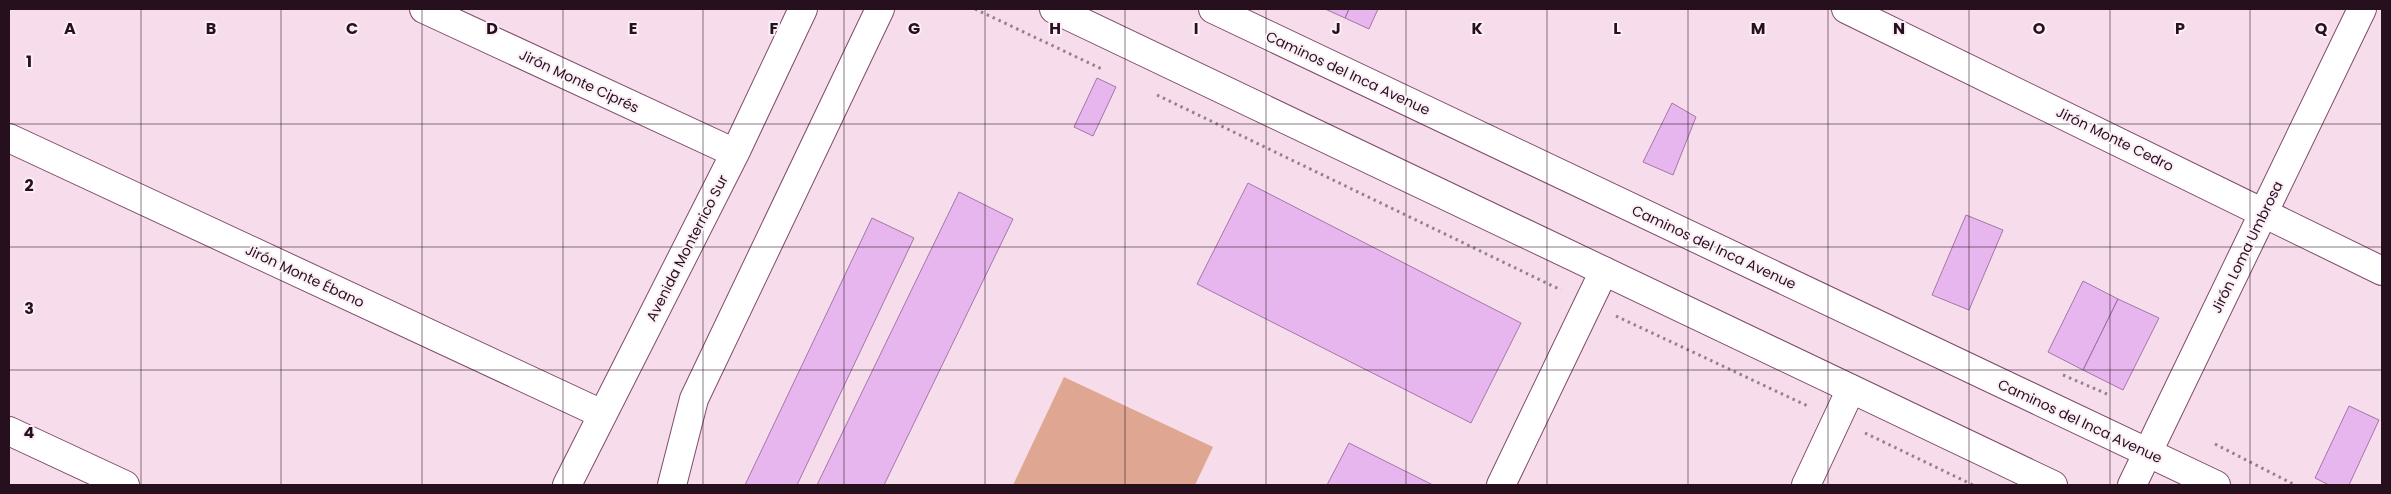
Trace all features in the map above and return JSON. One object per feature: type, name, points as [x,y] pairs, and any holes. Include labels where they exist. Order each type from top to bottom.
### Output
[{"type":"street","name":"Jirón Monte Ciprés","points":[[424,9],[735,153]]},
{"type":"street","name":"Avenida Monterrico Sur","points":[[567,485],[735,153],[803,9]]},
{"type":"street","points":[[672,485],[694,400],[880,9]]},
{"type":"street","points":[[1054,9],[2053,485]]},
{"type":"street","name":"Caminos del Inca Avenue","points":[[1213,9],[2216,485]]},
{"type":"street","name":"Jirón Monte Cedro","points":[[1846,9],[2382,271]]},
{"type":"street","name":"Jirón Loma Umbrosa","points":[[2132,485],[2362,9]]},
{"type":"street","name":"Jirón Monte Ébano","points":[[9,138],[602,414]]},
{"type":"street","points":[[1501,485],[1604,271]]},
{"type":"street","points":[[1806,485],[1851,389]]},
{"type":"street","points":[[9,431],[125,485]]},
{"type":"path","points":[[976,9],[1110,73]]},
{"type":"path","points":[[1154,94],[1369,199],[1973,485]]},
{"type":"path","points":[[2215,444],[2296,485]]},
{"type":"shaded area","points":[[1064,377],[1213,447],[1195,485],[1013,485]]},
{"type":"building","points":[[1325,9],[1349,9],[1345,18]]},
{"type":"building","points":[[1349,9],[1378,9],[1369,29],[1345,18]]},
{"type":"building","points":[[1097,78],[1116,87],[1093,136],[1074,127]]},
{"type":"building","points":[[1672,103],[1696,117],[1673,175],[1643,162]]},
{"type":"building","points":[[1248,183],[1521,323],[1471,423],[1197,284]]},
{"type":"building","points":[[959,192],[1013,219],[884,485],[817,485]]},
{"type":"building","points":[[1966,215],[2003,230],[1969,310],[1932,295]]},
{"type":"building","points":[[872,218],[914,238],[797,485],[745,485]]},
{"type":"building","points":[[2083,281],[2118,299],[2083,370],[2048,352]]},
{"type":"building","points":[[2118,299],[2159,318],[2123,390],[2083,370]]},
{"type":"building","points":[[2349,406],[2379,420],[2349,485],[2329,485],[2315,478]]},
{"type":"building","points":[[1349,443],[1433,485],[1327,485]]}]
